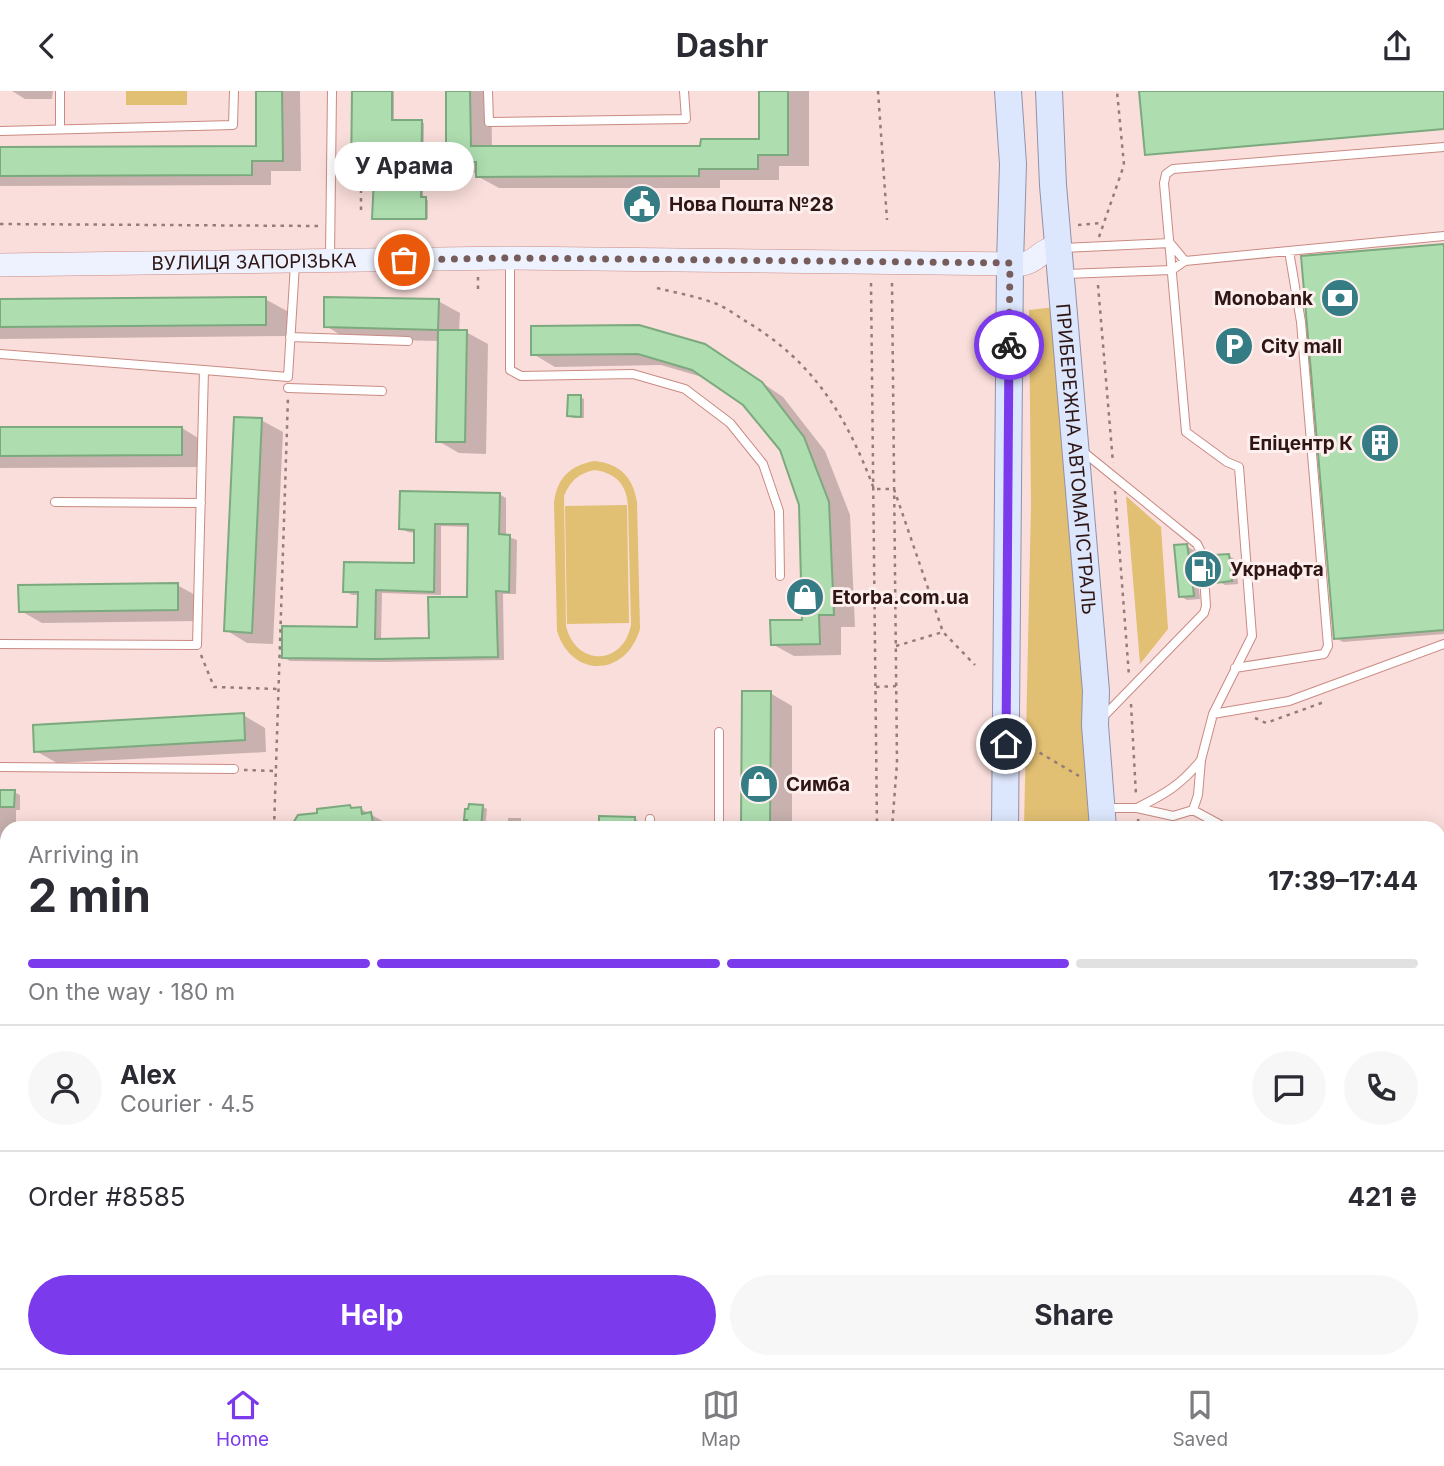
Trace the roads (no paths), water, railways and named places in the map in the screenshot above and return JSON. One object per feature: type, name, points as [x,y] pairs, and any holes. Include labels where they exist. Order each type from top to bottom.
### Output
[{"type":"main road","points":[[1005,821],[1013,164],[1008,91]]},
{"type":"main road","name":"ПРИБЕРЕЖНА АВТОМАГІСТРАЛЬ","points":[[1049,91],[1053,185],[1096,691],[1095,725],[1102,818]]},
{"type":"street","name":"ВУЛИЦЯ ЗАПОРІЗЬКА","points":[[0,265],[510,258],[1026,264],[1046,249],[1059,248]]},
{"type":"lane","points":[[60,91],[60,129]]},
{"type":"lane","points":[[0,131],[233,125],[234,91]]},
{"type":"lane","points":[[330,261],[332,91]]},
{"type":"lane","points":[[488,91],[489,122],[686,119],[684,91]]},
{"type":"lane","points":[[1193,810],[1198,795],[1201,760],[1213,714],[1252,636],[1239,467],[1227,462],[1186,432],[1164,183],[1166,174],[1173,169],[1444,147]]},
{"type":"lane","points":[[1061,275],[1172,270],[1185,261],[1444,236]]},
{"type":"lane","points":[[1059,248],[1170,243]]},
{"type":"lane","points":[[1170,243],[1185,261]]},
{"type":"lane","points":[[1235,669],[1324,654],[1328,646],[1301,322],[1289,251]]},
{"type":"lane","points":[[510,258],[510,370],[521,376],[632,374],[684,389],[730,423],[763,464],[779,511],[780,576]]},
{"type":"lane","points":[[0,354],[288,377],[295,261]]},
{"type":"lane","points":[[290,337],[408,341]]},
{"type":"lane","points":[[0,644],[197,645],[204,370]]},
{"type":"lane","points":[[288,388],[383,391]]},
{"type":"lane","points":[[1076,445],[1197,544],[1202,562]]},
{"type":"lane","points":[[55,502],[201,503]]},
{"type":"lane","points":[[1095,725],[1204,613],[1206,606],[1203,576]]},
{"type":"lane","points":[[1213,714],[1289,701],[1444,645]]},
{"type":"lane","points":[[719,732],[719,821]]},
{"type":"lane","points":[[1102,818],[1137,807],[1167,793],[1184,781],[1201,760]]},
{"type":"lane","points":[[0,767],[234,769]]},
{"type":"lane","points":[[1137,807],[1173,816],[1193,810],[1213,821]]},
{"type":"place","name":"Нова Пошта №28","points":[[642,204]]},
{"type":"place","name":"У Арама","points":[[404,260]]},
{"type":"place","name":"Monobank","points":[[1340,298]]},
{"type":"place","name":"City mall","points":[[1234,346]]},
{"type":"place","name":"Епіцентр К","points":[[1380,443]]},
{"type":"place","name":"Укрнафта","points":[[1203,569]]},
{"type":"place","name":"Etorba.com.ua","points":[[805,597]]},
{"type":"place","name":"Симба","points":[[759,784]]}]
